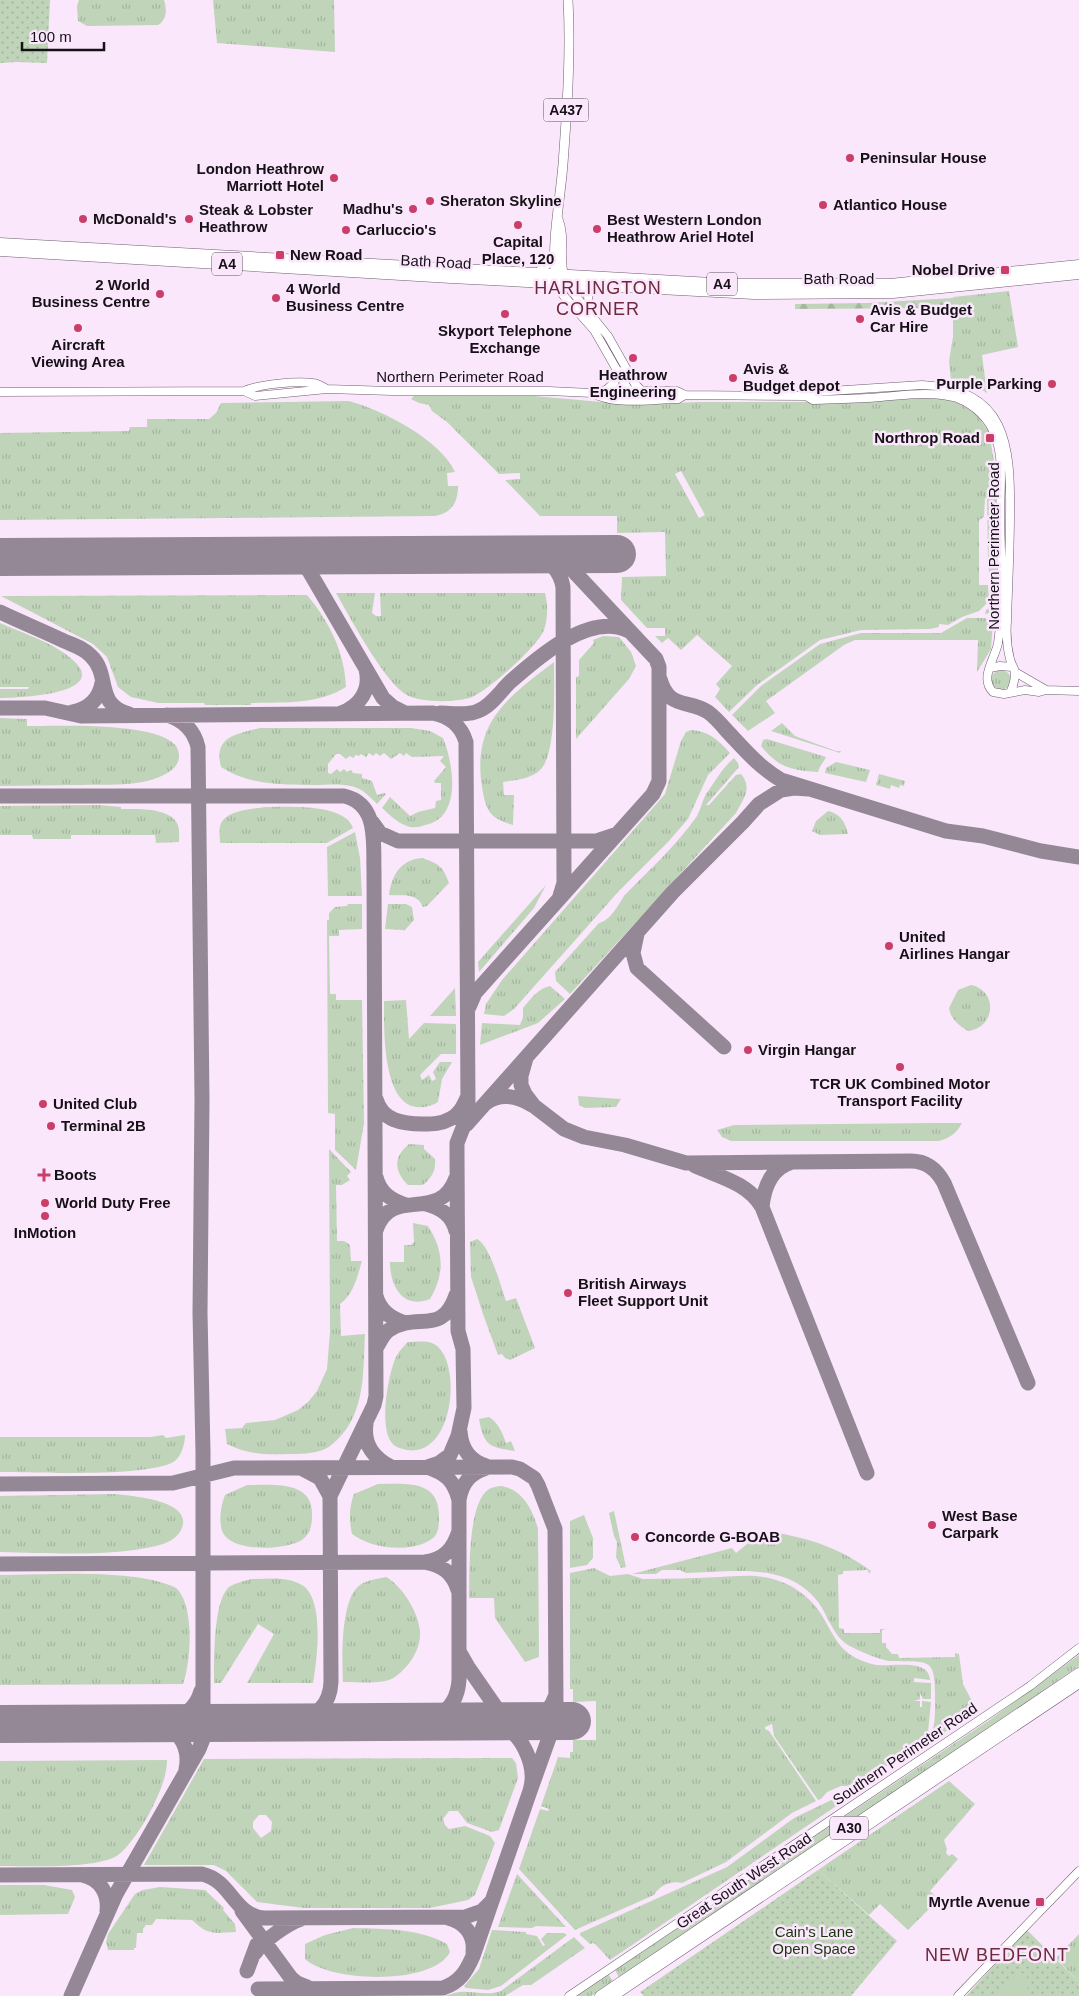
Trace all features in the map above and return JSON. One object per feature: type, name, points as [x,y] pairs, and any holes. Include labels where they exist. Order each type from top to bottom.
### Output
[{"type":"highway","name":"Bath Road","points":[[0,243],[538,273],[598,286],[754,294],[893,294],[1079,274]]},
{"type":"highway","name":"Bath Road","points":[[0,251],[560,279],[730,284],[854,285],[908,282],[1079,266]]},
{"type":"highway","name":"Great South West Road","points":[[600,1996],[1079,1673]]},
{"type":"highway","name":"Great South West Road","points":[[613,1996],[1079,1683]]},
{"type":"main road","name":"A437","points":[[560,279],[555,256],[555,230],[558,219],[568,69],[568,0]]},
{"type":"main road","name":"A437","points":[[558,219],[562,229],[560,279]]},
{"type":"main road","points":[[538,273],[555,256]]},
{"type":"street","points":[[560,279],[589,311],[608,336],[634,384],[644,395]]},
{"type":"street","points":[[560,279],[563,296],[594,330],[629,391],[644,395]]},
{"type":"street","points":[[589,311],[588,296],[598,286]]},
{"type":"street","points":[[606,390],[614,383],[619,371]]},
{"type":"street","points":[[622,401],[629,391],[630,374]]},
{"type":"street","name":"Northern Perimeter Road","points":[[0,392],[244,391],[255,386],[302,383],[316,383],[328,389],[392,391],[549,391],[592,393],[606,390],[629,391]]},
{"type":"street","name":"Northern Perimeter Road","points":[[592,393],[604,399],[622,401],[644,395],[678,399],[685,395],[806,396],[814,392],[872,387],[938,386],[968,395],[982,404],[993,415],[1001,430],[1006,444],[1010,467],[1007,636],[1014,670]]},
{"type":"street","name":"Northern Perimeter Road","points":[[806,396],[813,400],[922,395],[943,396],[958,399],[971,405],[990,424],[997,442],[999,458],[1001,585],[999,634],[996,653],[990,668]]},
{"type":"street","points":[[1046,690],[1014,670],[1000,666],[990,668],[986,681],[990,690],[999,694],[1025,690],[1039,692],[1046,690],[1079,691]]},
{"type":"street","points":[[1011,692],[1014,670]]},
{"type":"street","name":"Southern Perimeter Road","points":[[569,1996],[1030,1686],[1079,1648]]},
{"type":"street","points":[[958,1996],[1079,1871]]},
{"type":"green space","points":[[0,0],[50,0],[47,63],[0,63]]},
{"type":"green space","points":[[79,0],[164,0],[166,14],[158,25],[87,26],[78,21],[77,6]]},
{"type":"green space","points":[[213,0],[334,0],[335,52],[217,43]]},
{"type":"green space","points":[[1009,291],[1018,347],[982,355],[987,393],[965,381],[951,380],[949,361],[953,337],[953,297]]},
{"type":"green space","points":[[953,298],[953,308],[795,309],[795,304],[868,303]]},
{"type":"green space","points":[[414,396],[534,396],[635,405],[698,402],[861,402],[913,398],[943,399],[958,403],[976,414],[989,432],[996,474],[997,611],[985,614],[986,610],[991,607],[992,591],[988,565],[987,498],[985,498],[984,517],[979,520],[979,585],[988,585],[989,598],[979,611],[962,617],[948,625],[939,624],[939,627],[930,629],[861,630],[820,640],[757,685],[729,712],[715,697],[720,689],[716,684],[732,666],[697,635],[681,650],[668,638],[662,643],[655,636],[665,636],[665,628],[647,628],[621,600],[622,577],[666,576],[665,532],[617,533],[617,516],[540,516],[505,480],[520,479],[520,473],[499,474],[447,422],[432,411],[429,405],[411,399]],"holes":[[[681,471],[705,515],[699,518],[675,474]]]},
{"type":"green space","points":[[349,401],[377,411],[409,427],[437,448],[455,472],[447,473],[448,486],[458,486],[457,497],[450,509],[441,515],[435,516],[0,520],[0,433],[129,431],[130,427],[147,427],[147,419],[209,419],[216,413],[221,403]]},
{"type":"green space","points":[[336,593],[375,593],[372,613],[376,616],[381,616],[380,593],[545,593],[547,616],[544,630],[532,647],[512,667],[480,693],[465,699],[448,701],[428,700],[411,697],[396,686],[377,662]]},
{"type":"green space","points":[[307,595],[329,627],[334,638],[343,662],[346,687],[335,693],[312,700],[251,703],[251,705],[158,703],[131,697],[118,687],[107,657],[93,644],[1,596]]},
{"type":"green space","points":[[967,618],[993,620],[991,649],[977,672],[978,640],[855,640],[844,645],[766,701],[775,713],[748,731],[732,715],[761,686],[820,644],[861,633],[941,633]]},
{"type":"green space","points":[[0,623],[59,649],[75,662],[82,673],[79,682],[69,688],[55,692],[0,698],[0,689],[28,689],[29,687],[0,687]]},
{"type":"green space","points":[[603,636],[619,637],[631,652],[636,666],[629,679],[576,739],[576,677],[579,676],[579,660],[594,643],[593,640]]},
{"type":"green space","points":[[554,662],[552,735],[545,762],[540,770],[532,775],[523,779],[503,782],[504,795],[514,795],[513,825],[499,820],[490,813],[485,802],[480,764],[482,745],[488,728],[508,700]]},
{"type":"green space","points":[[997,670],[1005,670],[1011,676],[1011,684],[1005,690],[997,690],[991,684],[991,676]]},
{"type":"green space","points":[[0,718],[27,719],[27,726],[81,726],[145,731],[161,736],[174,744],[179,752],[178,761],[169,772],[148,781],[137,783],[0,786]]},
{"type":"green space","points":[[782,723],[795,736],[836,751],[841,751],[840,753],[771,731]]},
{"type":"green space","points":[[260,728],[411,728],[430,731],[443,738],[450,760],[452,786],[451,799],[447,810],[429,824],[412,827],[400,823],[382,808],[390,797],[410,816],[435,808],[436,801],[441,800],[441,783],[435,783],[434,781],[446,767],[440,761],[444,756],[412,757],[406,753],[404,756],[400,753],[391,759],[384,753],[380,756],[376,753],[373,756],[369,753],[366,757],[361,754],[353,758],[350,756],[346,759],[340,754],[336,754],[328,764],[328,773],[331,774],[337,769],[340,772],[344,769],[347,772],[351,770],[353,773],[362,774],[362,778],[372,781],[377,795],[386,794],[377,804],[363,791],[352,786],[266,783],[254,781],[221,767],[220,749],[229,738]]},
{"type":"green space","points":[[691,730],[703,732],[713,737],[730,753],[708,775],[688,819],[618,892],[514,1009],[504,1016],[484,1014],[486,1004],[502,980],[665,794],[681,741],[686,732]]},
{"type":"green space","points":[[767,739],[826,757],[818,772],[793,769],[774,759],[761,746],[763,740]]},
{"type":"green space","points":[[734,758],[739,767],[706,805],[709,805],[736,775],[741,774],[745,779],[747,789],[736,813],[570,994],[556,981],[555,972],[599,923],[610,916],[624,896],[681,837],[697,816],[706,794]]},
{"type":"green space","points":[[836,762],[870,770],[866,782],[825,773],[826,768]]},
{"type":"green space","points":[[879,774],[905,781],[904,786],[900,785],[899,788],[891,785],[890,789],[876,785]]},
{"type":"green space","points":[[99,805],[121,807],[121,809],[151,810],[167,814],[177,823],[179,842],[156,843],[155,835],[71,835],[71,839],[33,839],[32,835],[0,835],[0,806]]},
{"type":"green space","points":[[266,807],[301,807],[327,810],[339,814],[348,820],[353,828],[327,843],[220,843],[220,826],[227,817],[240,811]]},
{"type":"green space","points":[[828,811],[842,819],[848,834],[820,835],[812,831],[816,821]]},
{"type":"green space","points":[[355,832],[360,858],[362,896],[328,896],[327,847]]},
{"type":"green space","points":[[422,858],[440,866],[449,883],[427,906],[423,907],[413,897],[389,895],[392,881],[398,870],[414,859]]},
{"type":"green space","points":[[546,885],[534,908],[479,972],[478,962]]},
{"type":"green space","points":[[348,904],[362,904],[362,929],[339,930],[339,936],[329,936],[330,994],[336,994],[336,1000],[362,1000],[364,1123],[356,1170],[335,1150],[335,1114],[328,1113],[327,920],[329,920],[329,913],[335,907],[347,906]]},
{"type":"green space","points":[[388,904],[406,904],[412,907],[414,920],[404,931],[385,929]]},
{"type":"green space","points":[[971,985],[986,994],[990,1009],[984,1023],[968,1031],[961,1027],[951,1015],[949,1008],[958,990]]},
{"type":"green space","points":[[550,986],[565,999],[538,1023],[480,1045],[482,1023],[520,1025],[523,1017],[523,1008],[538,992]]},
{"type":"green space","points":[[455,988],[456,1016],[430,1016]]},
{"type":"green space","points":[[406,1000],[409,1039],[424,1023],[456,1024],[456,1054],[441,1054],[420,1075],[422,1080],[429,1075],[432,1081],[436,1079],[433,1072],[440,1062],[452,1062],[442,1079],[438,1102],[433,1105],[416,1107],[405,1102],[397,1092],[391,1078],[385,1045],[384,1001]]},
{"type":"green space","points":[[578,1096],[621,1099],[616,1107],[585,1108],[579,1105]]},
{"type":"green space","points":[[962,1123],[953,1135],[939,1141],[731,1141],[722,1137],[717,1130],[734,1125]]},
{"type":"green space","points":[[409,1144],[424,1145],[424,1149],[435,1159],[433,1174],[423,1185],[408,1185],[400,1175],[397,1164],[398,1159]]},
{"type":"green space","points":[[329,1149],[351,1172],[347,1176],[350,1180],[342,1185],[336,1185],[337,1241],[344,1241],[350,1245],[351,1261],[362,1261],[352,1290],[340,1304],[341,1336],[365,1334],[363,1376],[358,1404],[346,1429],[337,1440],[325,1449],[316,1452],[279,1454],[263,1454],[241,1450],[227,1444],[225,1429],[242,1428],[246,1423],[275,1420],[298,1410],[317,1391],[327,1369],[330,1332]]},
{"type":"green space","points":[[413,1223],[428,1226],[437,1244],[441,1262],[435,1290],[430,1299],[421,1302],[412,1301],[400,1294],[392,1279],[390,1262],[404,1262],[404,1245],[411,1245],[414,1242]]},
{"type":"green space","points":[[477,1239],[482,1243],[491,1258],[506,1301],[516,1298],[535,1348],[510,1360],[502,1354],[498,1355],[471,1277],[470,1242]]},
{"type":"green space","points":[[408,1342],[434,1344],[444,1354],[449,1371],[451,1390],[448,1411],[441,1429],[431,1443],[416,1450],[397,1447],[391,1441],[385,1419],[387,1391],[393,1365],[398,1353]]},
{"type":"green space","points":[[489,1417],[498,1425],[506,1443],[511,1441],[515,1451],[489,1444],[483,1435],[479,1419]]},
{"type":"green space","points":[[163,1435],[166,1438],[185,1435],[183,1448],[178,1458],[164,1466],[120,1472],[0,1472],[0,1437],[151,1437]]},
{"type":"green space","points":[[378,1484],[410,1484],[419,1486],[433,1495],[438,1504],[439,1516],[438,1531],[435,1536],[424,1543],[414,1546],[392,1548],[370,1543],[352,1534],[350,1514],[354,1494]]},
{"type":"green space","points":[[247,1485],[280,1485],[299,1490],[306,1496],[311,1504],[312,1520],[310,1530],[305,1538],[284,1546],[260,1548],[248,1547],[229,1539],[223,1533],[221,1524],[225,1495]]},
{"type":"green space","points":[[500,1486],[515,1491],[520,1495],[530,1508],[538,1529],[539,1657],[525,1662],[495,1618],[494,1598],[469,1598],[473,1523],[482,1497],[489,1489]]},
{"type":"green space","points":[[115,1494],[147,1498],[171,1506],[179,1512],[183,1520],[181,1530],[174,1538],[156,1546],[119,1552],[79,1554],[0,1552],[0,1496]]},
{"type":"green space","points":[[614,1511],[626,1567],[621,1568],[616,1557],[617,1542],[609,1513]]},
{"type":"green space","points":[[584,1515],[593,1538],[593,1558],[587,1565],[570,1568],[570,1521]]},
{"type":"green space","points":[[778,1533],[827,1546],[860,1563],[871,1571],[869,1574],[868,1570],[843,1571],[843,1574],[838,1575],[839,1628],[844,1629],[844,1633],[880,1633],[880,1629],[886,1629],[882,1630],[882,1643],[886,1643],[886,1647],[892,1654],[898,1654],[899,1658],[955,1657],[955,1653],[959,1654],[963,1684],[973,1703],[968,1716],[925,1746],[933,1729],[935,1718],[935,1685],[934,1674],[931,1668],[921,1662],[880,1659],[848,1645],[838,1636],[818,1602],[805,1589],[790,1580],[757,1572],[739,1571],[686,1573],[680,1570],[662,1570],[656,1574],[632,1574],[732,1548],[736,1553],[752,1540]]},
{"type":"green space","points":[[594,1568],[610,1576],[628,1574],[643,1579],[753,1576],[767,1577],[780,1581],[799,1591],[815,1605],[838,1643],[849,1654],[872,1664],[917,1666],[928,1673],[930,1680],[914,1678],[914,1682],[931,1683],[931,1699],[923,1699],[920,1693],[920,1699],[914,1701],[920,1701],[920,1707],[922,1707],[922,1701],[931,1702],[928,1732],[919,1744],[873,1775],[848,1786],[841,1786],[827,1792],[818,1800],[774,1736],[772,1724],[765,1727],[816,1801],[792,1813],[726,1862],[682,1883],[666,1884],[654,1895],[575,1930],[519,1869],[540,1809],[548,1811],[549,1809],[541,1806],[558,1757],[570,1758],[570,1752],[573,1752],[573,1740],[596,1740],[596,1701],[573,1702],[573,1689],[570,1689],[570,1573]]},
{"type":"green space","points":[[0,1575],[115,1575],[159,1582],[176,1588],[182,1596],[189,1620],[188,1662],[183,1684],[0,1685]]},
{"type":"green space","points":[[386,1577],[398,1586],[413,1607],[420,1631],[416,1652],[408,1665],[391,1679],[372,1682],[343,1682],[344,1630],[353,1592],[360,1585]]},
{"type":"green space","points":[[251,1579],[290,1580],[302,1585],[309,1592],[317,1616],[318,1631],[313,1683],[247,1683],[274,1634],[258,1624],[221,1683],[214,1683],[217,1618],[220,1605],[229,1587]]},
{"type":"green space","points":[[1079,1655],[1079,1666],[620,1979],[615,1970],[991,1719]]},
{"type":"green space","points":[[512,1758],[516,1763],[518,1778],[499,1830],[492,1832],[467,1823],[458,1811],[449,1811],[443,1819],[449,1829],[465,1826],[490,1836],[495,1843],[475,1895],[468,1900],[430,1908],[304,1908],[257,1902],[226,1871],[214,1865],[144,1865],[204,1759]],"holes":[[[259,1815],[266,1815],[272,1822],[271,1831],[261,1838],[253,1828],[253,1822]]]},
{"type":"green space","points":[[167,1760],[166,1773],[162,1785],[149,1814],[131,1842],[115,1857],[104,1861],[75,1865],[0,1866],[0,1761]]},
{"type":"green space","points":[[873,1781],[610,1960],[594,1943],[590,1944],[580,1935],[580,1933],[727,1867],[794,1818]]},
{"type":"green space","points":[[949,1781],[975,1804],[944,1840],[947,1849],[946,1853],[949,1856],[952,1854],[958,1859],[930,1891],[939,1899],[908,1930],[880,1904],[869,1915],[818,1870]]},
{"type":"green space","name":"Cain's Lane Open Space","points":[[818,1870],[897,1941],[851,1996],[644,1996],[640,1992]]},
{"type":"green space","points":[[517,1874],[566,1927],[498,1927]]},
{"type":"green space","points":[[0,1885],[44,1885],[72,1890],[75,1897],[68,1914],[0,1915]]},
{"type":"green space","points":[[160,1887],[205,1890],[224,1908],[223,1910],[235,1924],[236,1932],[207,1931],[192,1920],[156,1919],[152,1925],[146,1925],[143,1933],[137,1933],[136,1948],[134,1950],[108,1950],[106,1942],[108,1934],[135,1894],[143,1890]]},
{"type":"green space","points":[[353,1928],[413,1932],[447,1944],[450,1952],[440,1963],[424,1971],[380,1977],[357,1976],[335,1972],[317,1967],[305,1959],[305,1944],[325,1935]]},
{"type":"green space","points":[[492,1930],[526,1932],[526,1934],[537,1936],[543,1946],[545,1945],[541,1939],[547,1933],[564,1933],[567,1935],[501,1986],[488,1990],[466,1988],[464,1986],[479,1969]]},
{"type":"green space","points":[[1027,1930],[1079,1982],[1079,1996],[966,1996]]},
{"type":"green space","points":[[1079,1934],[1079,1982],[1056,1958]]},
{"type":"green space","points":[[574,1937],[585,1948],[531,1985],[523,1985],[505,1996],[444,1996],[458,1992],[491,1993],[501,1991]]},
{"type":"green space","points":[[1019,1970],[1032,1982],[1025,1991],[1028,1996],[993,1996]]},
{"type":"green space","points":[[608,1974],[613,1981],[591,1996],[575,1996]]},
{"type":"taxiway","points":[[532,554],[548,562],[556,570],[563,587],[564,883],[560,896]]},
{"type":"taxiway","points":[[469,1007],[475,993],[653,794],[659,781],[659,667],[656,659],[565,562],[558,557],[546,554]]},
{"type":"taxiway","points":[[283,556],[300,562],[309,571],[383,698],[393,707],[405,713]]},
{"type":"taxiway","points":[[0,612],[88,653],[97,664],[104,688],[111,703],[129,714]]},
{"type":"taxiway","points":[[440,713],[474,713],[483,709],[509,683],[549,650],[581,632],[598,627],[614,626],[629,631]]},
{"type":"taxiway","points":[[341,713],[359,702],[367,684],[366,669]]},
{"type":"taxiway","points":[[660,679],[668,695],[674,700],[708,712],[759,764],[781,780],[946,831],[983,836],[1041,851],[1079,857]]},
{"type":"taxiway","points":[[72,712],[83,709],[92,703],[101,689],[102,683]]},
{"type":"taxiway","points":[[0,708],[45,708],[81,716],[433,713],[450,719],[458,726],[464,736],[466,742],[468,1108],[466,1120],[457,1143],[458,1331],[463,1349],[464,1408],[458,1436],[450,1455],[439,1463],[427,1467],[444,1475],[452,1483],[459,1500]]},
{"type":"taxiway","points":[[71,1996],[116,1894],[203,1739],[203,1452],[200,1313],[202,1100],[198,747],[194,736],[187,726],[167,715]]},
{"type":"taxiway","points":[[466,1125],[673,892],[759,804],[781,790],[794,788],[808,789]]},
{"type":"taxiway","points":[[0,796],[344,796],[355,800],[369,816],[374,849],[376,1396],[374,1405],[330,1496],[330,1690],[325,1704],[320,1709],[309,1717],[295,1722]]},
{"type":"taxiway","points":[[372,822],[380,833],[398,841],[596,841],[614,835]]},
{"type":"taxiway","points":[[637,934],[633,953],[637,968],[724,1047]]},
{"type":"taxiway","points":[[526,1058],[521,1076],[521,1085],[525,1094],[534,1106],[564,1129],[584,1137],[625,1145],[686,1163],[917,1161],[931,1167],[944,1183],[1028,1383]]},
{"type":"taxiway","points":[[486,1103],[497,1097],[509,1096],[521,1099],[532,1105]]},
{"type":"taxiway","points":[[376,1099],[383,1112],[394,1120],[427,1124],[447,1121],[456,1115],[467,1098]]},
{"type":"taxiway","points":[[762,1207],[770,1179],[779,1169],[792,1162]]},
{"type":"taxiway","points":[[695,1166],[741,1186],[762,1207],[867,1473]]},
{"type":"taxiway","points":[[376,1177],[383,1192],[406,1205]]},
{"type":"taxiway","points":[[376,1230],[383,1216],[393,1209],[439,1199],[448,1192],[456,1178]]},
{"type":"taxiway","points":[[426,1204],[449,1216],[456,1231]]},
{"type":"taxiway","points":[[376,1348],[383,1336],[389,1330],[399,1325],[409,1322],[436,1320],[444,1316],[456,1295]]},
{"type":"taxiway","points":[[376,1296],[380,1306],[387,1314],[406,1323]]},
{"type":"taxiway","points":[[366,1424],[366,1438],[371,1450],[391,1467]]},
{"type":"taxiway","points":[[460,1431],[462,1443],[467,1453],[475,1461],[486,1466]]},
{"type":"taxiway","points":[[0,1484],[173,1483],[234,1468],[512,1467],[520,1469],[534,1478],[555,1529],[556,1709],[550,1735],[530,1791]]},
{"type":"taxiway","points":[[459,1500],[462,1489],[471,1476],[486,1468]]},
{"type":"taxiway","points":[[303,1469],[320,1478],[330,1496]]},
{"type":"taxiway","points":[[390,1722],[425,1719],[435,1716],[451,1704],[456,1694],[459,1680],[459,1490]]},
{"type":"taxiway","points":[[0,1564],[425,1562],[443,1556],[451,1548],[459,1531]]},
{"type":"taxiway","points":[[425,1562],[437,1565],[450,1574],[458,1590]]},
{"type":"taxiway","points":[[460,1653],[511,1729]]},
{"type":"taxiway","points":[[163,1723],[187,1713],[199,1698],[201,1691]]},
{"type":"taxiway","points":[[499,1721],[524,1720],[540,1716],[546,1712],[555,1697]]},
{"type":"taxiway","points":[[258,1989],[443,1988],[454,1983],[465,1972],[473,1956],[530,1791],[532,1771],[520,1741],[504,1727],[490,1722],[452,1721]]},
{"type":"taxiway","points":[[151,1723],[168,1727],[180,1737],[186,1752],[186,1769]]},
{"type":"taxiway","points":[[0,1875],[202,1874],[220,1883],[245,1911],[254,1916],[264,1918],[465,1917],[482,1911],[491,1902]]},
{"type":"taxiway","points":[[82,1875],[94,1880],[102,1888],[105,1893],[107,1911]]},
{"type":"taxiway","points":[[242,1911],[291,1978],[307,1987]]},
{"type":"taxiway","points":[[448,1918],[459,1922],[470,1934],[473,1952]]},
{"type":"taxiway","points":[[255,1953],[276,1933],[289,1924],[301,1919]]},
{"type":"taxiway","points":[[247,1971],[257,1944]]},
{"type":"runway","points":[[0,557],[617,554]]},
{"type":"runway","points":[[0,1724],[572,1721]]},
{"type":"place","name":"Peninsular House","points":[[850,158]]},
{"type":"place","name":"London Heathrow Marriott Hotel","points":[[334,178]]},
{"type":"place","name":"Sheraton Skyline","points":[[430,201]]},
{"type":"place","name":"Atlantico House","points":[[823,205]]},
{"type":"place","name":"Madhu's","points":[[413,209]]},
{"type":"place","name":"McDonald's","points":[[83,219]]},
{"type":"place","name":"Steak & Lobster Heathrow","points":[[189,219]]},
{"type":"place","name":"Capital Place, 120","points":[[518,225]]},
{"type":"place","name":"Best Western London Heathrow Ariel Hotel","points":[[597,229]]},
{"type":"place","name":"Carluccio's","points":[[346,230]]},
{"type":"place","name":"New Road","points":[[280,255]]},
{"type":"place","name":"Nobel Drive","points":[[1005,270]]},
{"type":"place","name":"2 World Business Centre","points":[[160,294]]},
{"type":"place","name":"4 World Business Centre","points":[[276,298]]},
{"type":"place","name":"Skyport Telephone Exchange","points":[[505,314]]},
{"type":"place","name":"Avis & Budget Car Hire","points":[[860,319]]},
{"type":"place","name":"Aircraft Viewing Area","points":[[78,328]]},
{"type":"place","name":"Heathrow Engineering","points":[[633,358]]},
{"type":"place","name":"Avis & Budget depot","points":[[733,378]]},
{"type":"place","name":"Purple Parking","points":[[1052,384]]},
{"type":"place","name":"Northrop Road","points":[[990,438]]},
{"type":"place","name":"United Airlines Hangar","points":[[889,946]]},
{"type":"place","name":"Virgin Hangar","points":[[748,1050]]},
{"type":"place","name":"TCR UK Combined Motor Transport Facility","points":[[900,1067]]},
{"type":"place","name":"United Club","points":[[43,1104]]},
{"type":"place","name":"Terminal 2B","points":[[51,1126]]},
{"type":"place","name":"Boots","points":[[44,1175]]},
{"type":"place","name":"World Duty Free","points":[[45,1203]]},
{"type":"place","name":"InMotion","points":[[45,1216]]},
{"type":"place","name":"British Airways Fleet Support Unit","points":[[568,1293]]},
{"type":"place","name":"West Base Carpark","points":[[932,1525]]},
{"type":"place","name":"Concorde G-BOAB","points":[[635,1537]]},
{"type":"place","name":"Myrtle Avenue","points":[[1040,1902]]},
{"type":"district","name":"HARLINGTON CORNER","points":[[598,298]]},
{"type":"district","name":"NEW BEDFONT","points":[[997,1955]]}]
